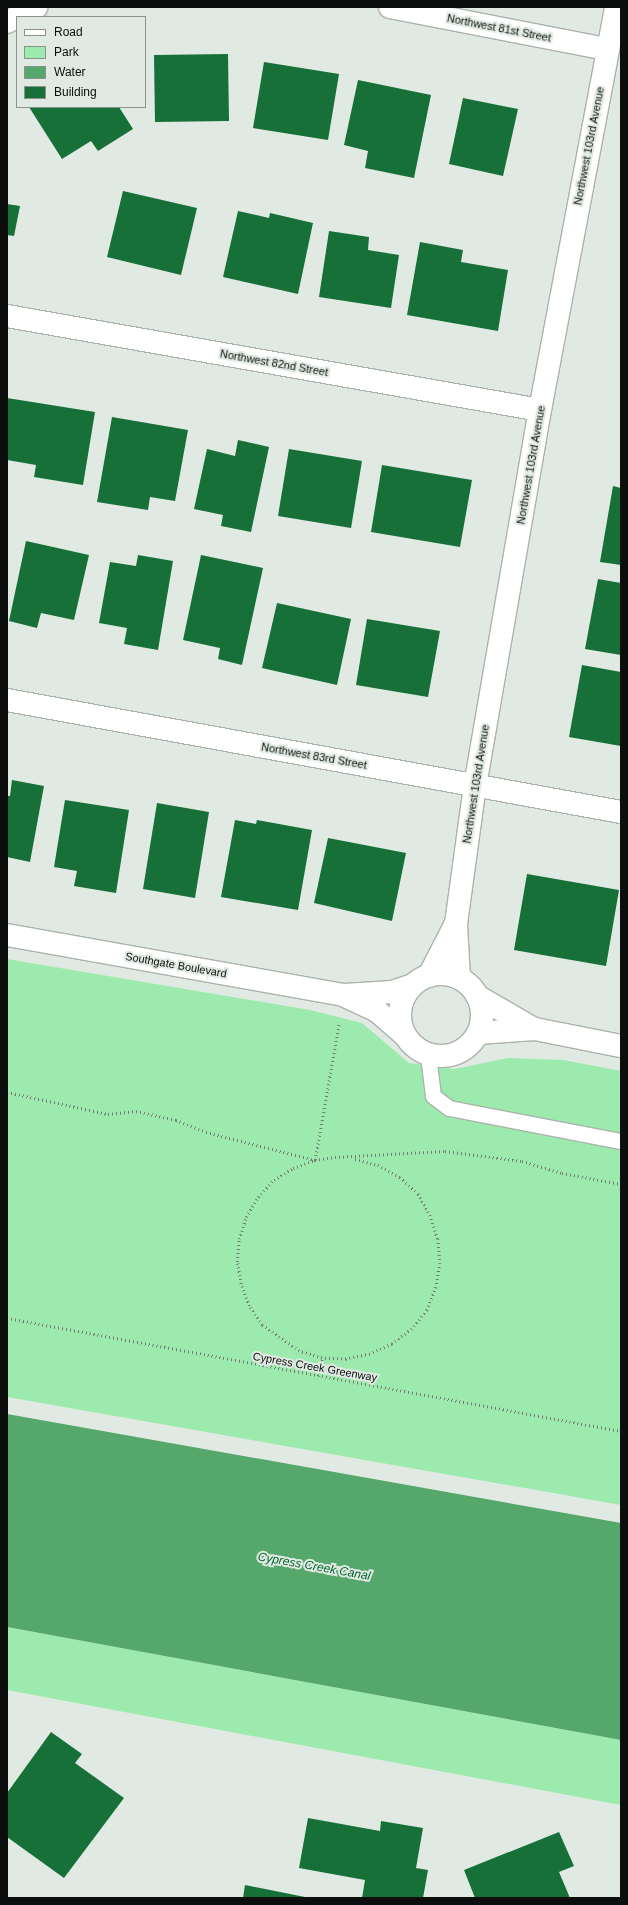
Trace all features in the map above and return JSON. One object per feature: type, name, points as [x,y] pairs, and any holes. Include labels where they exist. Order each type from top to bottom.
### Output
[{"type":"street","points":[[19,16],[36,7]]},
{"type":"street","name":"Northwest 81st Street","points":[[390,7],[607,49]]},
{"type":"street","name":"Northwest 103rd Avenue","points":[[459,978],[456,924],[475,786],[540,410],[616,7]]},
{"type":"street","points":[[7,22],[16,17]]},
{"type":"street","name":"Northwest 82nd Street","points":[[7,316],[540,410]]},
{"type":"street","name":"Northwest 83rd Street","points":[[7,700],[621,812]]},
{"type":"street","name":"Northwest 103rd Avenue","points":[[429,976],[456,924]]},
{"type":"street","name":"Southgate Boulevard","points":[[7,935],[344,995],[392,992],[411,986]]},
{"type":"street","points":[[477,996],[483,1014],[478,1033],[463,1051],[452,1055],[428,1055],[418,1050],[404,1034],[400,1009],[411,986],[429,976],[459,978],[477,996],[535,1029]]},
{"type":"street","name":"Southgate Boulevard","points":[[344,995],[377,1011],[404,1034]]},
{"type":"street","points":[[478,1033],[535,1029],[621,1046]]},
{"type":"lane","points":[[428,1055],[433,1096],[449,1108],[621,1141]]},
{"type":"path","points":[[315,1160],[340,1018]]},
{"type":"path","points":[[7,1092],[108,1114],[136,1111],[176,1120],[206,1132],[315,1160]]},
{"type":"path","points":[[355,1158],[378,1165],[400,1178],[418,1194],[430,1215],[438,1239],[440,1263],[436,1287],[427,1310],[412,1329],[392,1344],[370,1354],[346,1359],[322,1358],[299,1351],[262,1325],[249,1306],[241,1284],[238,1262],[239,1239],[246,1217],[258,1197],[274,1180],[293,1168],[315,1160],[445,1152],[522,1161],[562,1173],[621,1184]]},
{"type":"path","name":"Cypress Creek Greenway","points":[[7,1318],[621,1431]]},
{"type":"path","points":[[318,1376],[322,1358]]},
{"type":"green space","points":[[7,959],[310,1010],[362,1023],[409,1063],[455,1069],[508,1058],[563,1060],[621,1071],[621,1505],[7,1397]]},
{"type":"green space","points":[[7,1627],[621,1740],[621,1805],[7,1690]]},
{"type":"water","name":"Cypress Creek Canal","points":[[7,1414],[621,1523],[621,1740],[7,1627]]},
{"type":"building","points":[[228,54],[229,121],[155,122],[154,55]]},
{"type":"building","points":[[264,62],[339,74],[328,140],[253,128]]},
{"type":"building","points":[[358,80],[431,95],[414,178],[365,168],[368,151],[344,145]]},
{"type":"building","points":[[463,98],[518,109],[503,176],[449,164]]},
{"type":"building","points":[[30,108],[120,108],[133,129],[98,151],[91,141],[62,159]]},
{"type":"building","points":[[123,191],[197,208],[181,275],[107,257]]},
{"type":"building","points":[[7,204],[20,206],[14,236],[7,235]]},
{"type":"building","points":[[238,211],[269,218],[270,213],[313,223],[298,294],[223,277]]},
{"type":"building","points":[[329,231],[369,237],[368,250],[399,255],[391,308],[319,297]]},
{"type":"building","points":[[420,242],[463,250],[461,262],[508,270],[498,331],[407,315]]},
{"type":"building","points":[[7,398],[95,412],[83,485],[34,477],[36,465],[7,460]]},
{"type":"building","points":[[112,417],[188,430],[175,501],[150,497],[148,510],[97,502]]},
{"type":"building","points":[[238,440],[269,447],[251,532],[221,526],[223,515],[194,509],[207,449],[235,456]]},
{"type":"building","points":[[289,449],[362,461],[351,528],[278,516]]},
{"type":"building","points":[[382,465],[472,480],[460,547],[371,532]]},
{"type":"building","points":[[613,486],[621,488],[621,565],[600,562]]},
{"type":"building","points":[[26,541],[89,555],[74,620],[41,613],[37,628],[9,621]]},
{"type":"building","points":[[138,555],[173,561],[158,650],[124,644],[127,628],[99,623],[110,562],[136,566]]},
{"type":"building","points":[[201,555],[263,568],[242,665],[218,659],[220,648],[183,640]]},
{"type":"building","points":[[598,579],[621,583],[621,655],[585,649]]},
{"type":"building","points":[[277,603],[351,619],[337,685],[262,668]]},
{"type":"building","points":[[367,619],[440,631],[428,697],[356,685]]},
{"type":"building","points":[[582,665],[621,672],[621,746],[569,737]]},
{"type":"building","points":[[12,780],[44,786],[30,862],[7,857],[7,796],[10,796]]},
{"type":"building","points":[[65,800],[129,810],[116,893],[74,886],[77,871],[54,867]]},
{"type":"building","points":[[157,803],[209,812],[195,898],[143,889]]},
{"type":"building","points":[[235,820],[256,824],[257,820],[312,830],[298,910],[221,897]]},
{"type":"building","points":[[328,838],[406,853],[392,921],[314,903]]},
{"type":"building","points":[[527,874],[619,890],[606,966],[514,950]]},
{"type":"building","points":[[51,1732],[82,1754],[75,1763],[124,1798],[64,1878],[7,1837],[7,1793]]},
{"type":"building","points":[[308,1818],[380,1831],[381,1821],[423,1828],[416,1868],[428,1870],[423,1898],[362,1898],[365,1880],[299,1868]]},
{"type":"building","points":[[559,1832],[574,1866],[559,1872],[570,1898],[475,1898],[464,1870]]},
{"type":"building","points":[[245,1885],[305,1897],[305,1898],[243,1898]]}]
